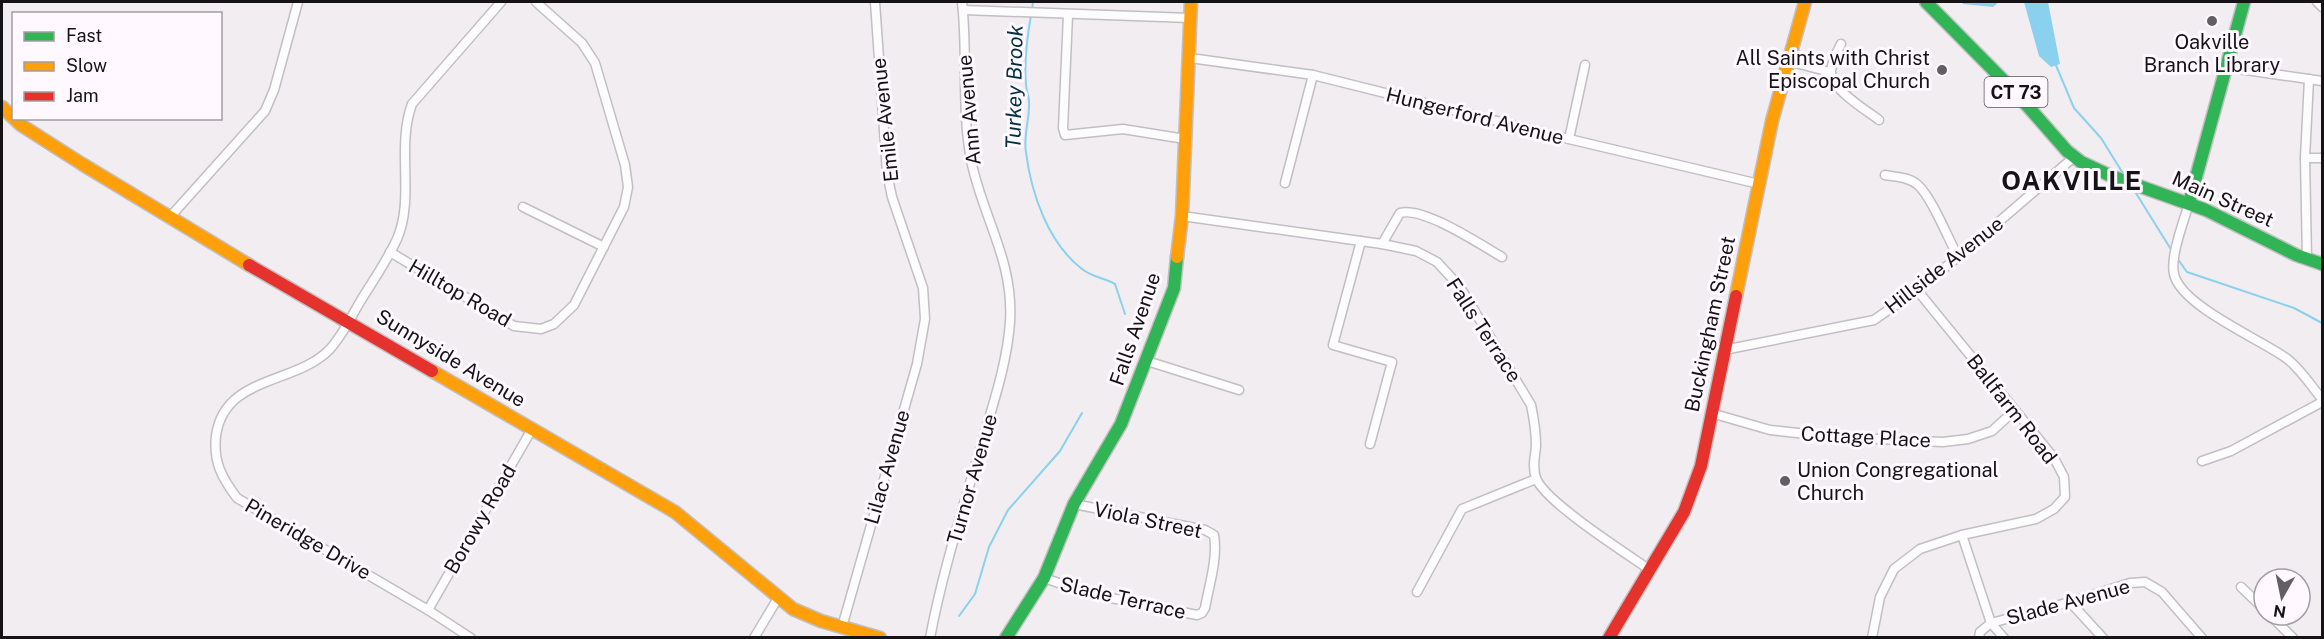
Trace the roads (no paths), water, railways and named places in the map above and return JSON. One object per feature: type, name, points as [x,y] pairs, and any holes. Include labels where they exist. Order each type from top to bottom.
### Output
[{"type":"main road","name":"Falls Avenue","points":[[1005,638],[1044,579],[1074,504],[1121,424],[1173,288],[1182,216],[1191,2]]},
{"type":"main road","name":"Buckingham Street","points":[[1609,638],[1684,512],[1701,466],[1772,121],[1805,2]]},
{"type":"main road","name":"Main Street","points":[[1926,2],[1999,75],[2074,157],[2111,176],[2189,203],[2307,260],[2322,264]]},
{"type":"main road","points":[[2189,203],[2224,67],[2244,2]]},
{"type":"main road","name":"Sunnyside Avenue","points":[[16,120],[40,138],[170,217],[675,513],[793,609],[807,616],[880,638]]},
{"type":"street","points":[[170,217],[265,111],[274,90],[298,2]]},
{"type":"street","name":"Pineridge Drive","points":[[471,638],[428,610],[237,498],[222,478],[214,452],[217,430],[225,410],[243,392],[312,362],[330,349],[348,321],[390,252],[402,226],[405,125],[412,104],[501,2]]},
{"type":"street","name":"Hilltop Road","points":[[390,252],[514,326],[541,329],[554,324],[574,305],[624,207],[628,187],[613,118],[596,63],[582,44],[536,2]]},
{"type":"street","name":"Emile Avenue","points":[[875,2],[887,173],[892,196],[923,288],[925,306]]},
{"type":"street","points":[[2317,2],[2322,7]]},
{"type":"street","points":[[962,6],[1034,14],[1190,18]]},
{"type":"street","name":"Ann Avenue","points":[[962,6],[969,148],[974,172],[1002,254],[1010,294],[1011,320]]},
{"type":"street","points":[[1068,15],[1063,128],[1065,135],[1123,129],[1185,139]]},
{"type":"street","points":[[1841,44],[1830,72],[1831,79],[1837,87],[1879,120]]},
{"type":"street","name":"Hungerford Avenue","points":[[1190,58],[1313,75],[1759,184]]},
{"type":"street","points":[[1788,60],[1830,72]]},
{"type":"street","points":[[1569,139],[1585,65]]},
{"type":"street","points":[[2224,67],[2322,81]]},
{"type":"street","points":[[1285,183],[1313,75]]},
{"type":"street","points":[[2307,260],[2305,158],[2309,79]]},
{"type":"street","name":"Hillside Avenue","points":[[1724,350],[1874,320],[1917,290],[1958,257],[2074,157]]},
{"type":"street","points":[[2305,158],[2322,158]]},
{"type":"street","points":[[1886,175],[1907,179],[1917,184],[1926,196],[1958,257]]},
{"type":"street","points":[[2189,203],[2173,264],[2179,285],[2204,309],[2288,359],[2322,401],[2231,451],[2202,461]]},
{"type":"street","points":[[523,207],[604,247]]},
{"type":"street","points":[[1382,243],[1400,213],[1407,211],[1447,226],[1502,257]]},
{"type":"street","name":"Falls Terrace","points":[[1182,216],[1382,243],[1416,251],[1437,262],[1460,287],[1531,405],[1535,426],[1533,465],[1536,479]]},
{"type":"street","points":[[1361,241],[1333,345],[1392,363],[1370,444]]},
{"type":"street","name":"Ballfarm Road","points":[[1873,637],[1880,597],[1894,569],[1920,549],[1962,535],[2036,519],[2054,509],[2065,497],[2064,477],[2054,458],[1917,290]]},
{"type":"street","name":"Lilac Avenue","points":[[842,627],[917,364],[925,306]]},
{"type":"street","name":"Turnor Avenue","points":[[930,638],[938,598],[998,388],[1011,320]]},
{"type":"street","points":[[1147,361],[1239,390]]},
{"type":"street","name":"Cottage Place","points":[[1712,413],[1770,430],[1834,437],[1943,442],[1968,439],[1992,430],[2014,411]]},
{"type":"street","name":"Borowy Road","points":[[428,610],[532,429]]},
{"type":"street","points":[[1417,592],[1462,509],[1536,479],[1544,491],[1574,515],[1650,570]]},
{"type":"street","name":"Viola Street","points":[[1074,504],[1205,530],[1214,535],[1216,545],[1214,562],[1202,613]]},
{"type":"street","points":[[1962,535],[1991,623],[2004,638]]},
{"type":"street","name":"Slade Terrace","points":[[1044,579],[1090,594],[1197,615],[1202,613]]},
{"type":"street","name":"Slade Avenue","points":[[1991,623],[2130,583],[2145,582],[2162,592],[2202,638]]},
{"type":"street","points":[[2241,587],[2252,598]]},
{"type":"street","points":[[754,638],[778,598]]},
{"type":"street","points":[[2070,602],[2103,638]]},
{"type":"street","points":[[1979,638],[1980,632],[1991,623]]},
{"type":"street","points":[[2282,627],[2293,638]]},
{"type":"water","points":[[1962,2],[1999,2],[1993,7],[1963,4]]},
{"type":"water","points":[[2024,2],[2048,2],[2060,64],[2051,67],[2039,56]]},
{"type":"waterway","name":"Turkey Brook","points":[[1032,10],[1033,2]]},
{"type":"waterway","name":"Turkey Brook","points":[[1031,15],[1025,75],[1029,100],[1025,146],[1028,168],[1037,200],[1051,231],[1070,258],[1086,272],[1115,284],[1125,314]]},
{"type":"waterway","points":[[2055,63],[2074,108],[2101,138],[2124,175]]},
{"type":"waterway","points":[[2134,190],[2172,251]]},
{"type":"waterway","points":[[2177,258],[2187,272],[2294,308],[2322,323]]},
{"type":"waterway","name":"Turkey Brook","points":[[959,616],[975,594],[989,547],[1008,510],[1060,451],[1082,413]]},
{"type":"place","name":"Oakville Branch Library","points":[[2212,21]]},
{"type":"place","name":"All Saints with Christ Episcopal Church","points":[[1942,70]]},
{"type":"place","name":"Union Congregational Church","points":[[1785,481]]},
{"type":"district","name":"OAKVILLE","points":[[2072,180]]}]
